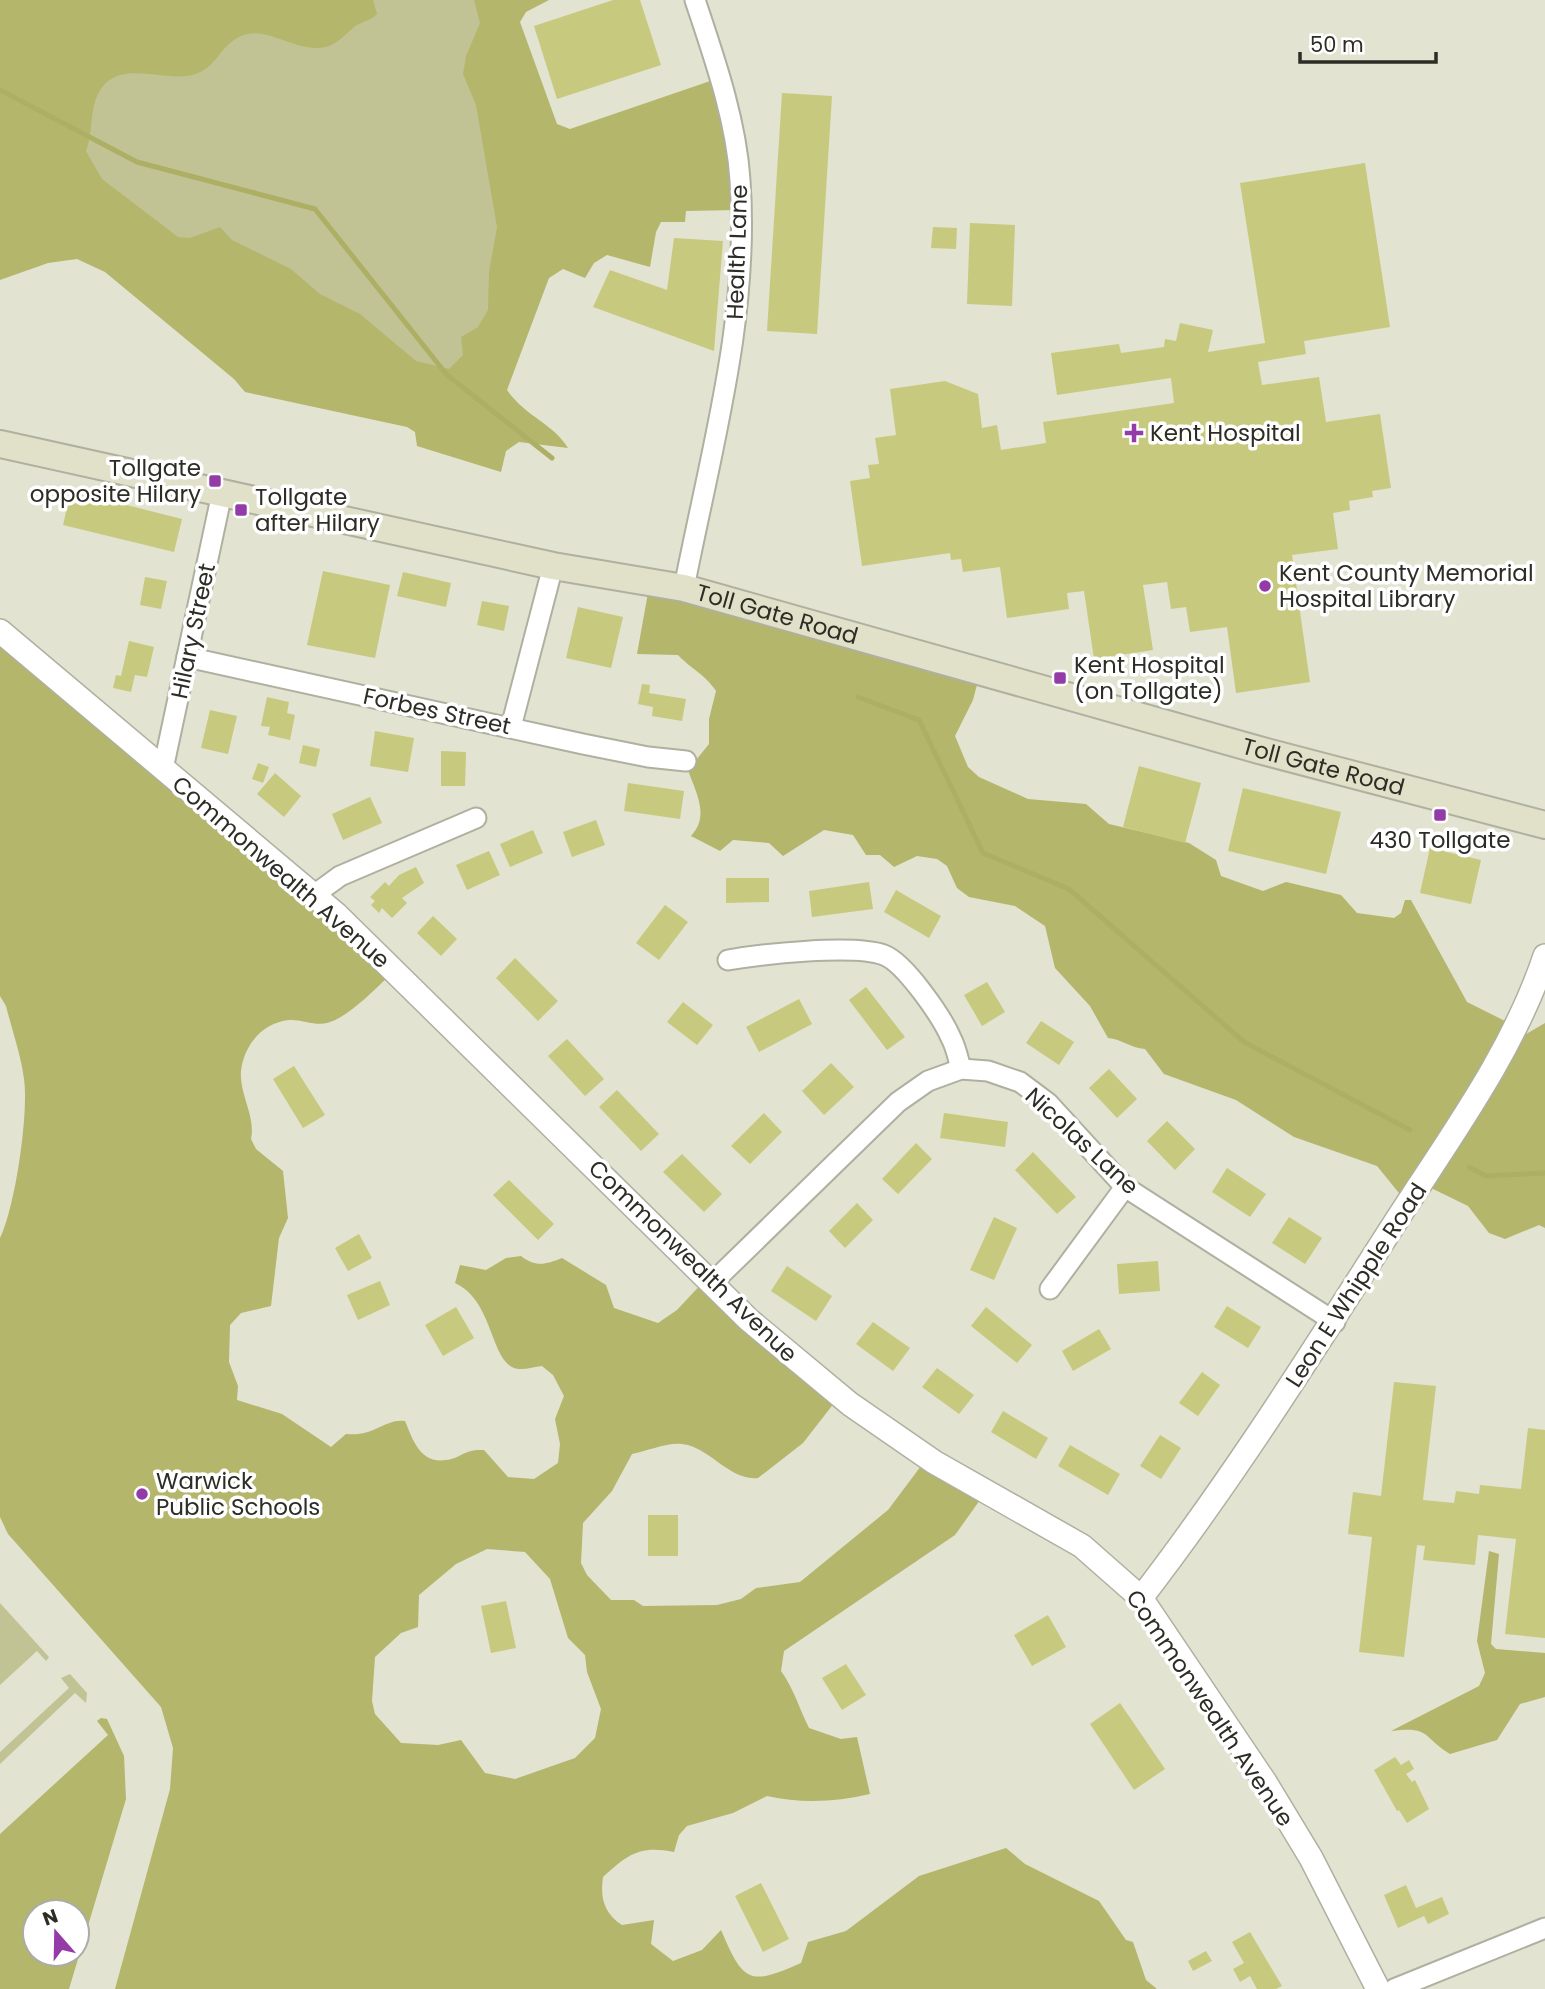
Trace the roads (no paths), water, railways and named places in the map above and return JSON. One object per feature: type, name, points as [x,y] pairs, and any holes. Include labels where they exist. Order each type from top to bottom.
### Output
[{"type":"main road","name":"Toll Gate Road","points":[[0,444],[552,566],[684,588],[1259,750],[1545,825]]},
{"type":"street","name":"Health Lane","points":[[684,588],[740,296],[742,239],[740,178],[729,111],[695,0]]},
{"type":"street","name":"Hilary Street","points":[[163,769],[222,493]]},
{"type":"street","points":[[511,727],[552,566]]},
{"type":"street","name":"Commonwealth Avenue","points":[[0,631],[314,895],[749,1321],[849,1404],[933,1462],[1082,1546],[1141,1598],[1265,1782],[1311,1858],[1378,1989]]},
{"type":"street","name":"Forbes Street","points":[[187,657],[648,757],[686,761]]},
{"type":"street","points":[[314,895],[340,876],[476,818]]},
{"type":"street","points":[[729,960],[769,953],[860,952],[884,955],[903,967],[951,1037],[961,1069]]},
{"type":"street","name":"Leon E Whipple Road","points":[[1141,1598],[1184,1543],[1335,1322],[1492,1070],[1545,956]]},
{"type":"street","name":"Nicolas Lane","points":[[711,1284],[898,1102],[928,1080],[961,1069],[988,1071],[1020,1082],[1048,1103],[1125,1187],[1335,1322]]},
{"type":"street","points":[[1051,1289],[1125,1187]]},
{"type":"street","points":[[1394,1989],[1545,1927]]},
{"type":"waterway","points":[[0,90],[137,162],[315,209],[447,375],[552,458]]},
{"type":"waterway","points":[[858,697],[919,720],[983,853],[1069,889],[1244,1042],[1410,1130]]},
{"type":"waterway","points":[[1469,1167],[1486,1176],[1545,1173]]},
{"type":"place","name":"Kent Hospital","points":[[1134,433]]},
{"type":"place","name":"Tollgate opposite Hilary","points":[[215,481]]},
{"type":"place","name":"Tollgate after Hilary","points":[[241,510]]},
{"type":"place","name":"Kent County Memorial Hospital Library","points":[[1265,586]]},
{"type":"place","name":"Kent Hospital (on Tollgate)","points":[[1060,678]]},
{"type":"place","name":"430 Tollgate","points":[[1440,815]]},
{"type":"place","name":"Warwick Public Schools","points":[[142,1494]]}]
